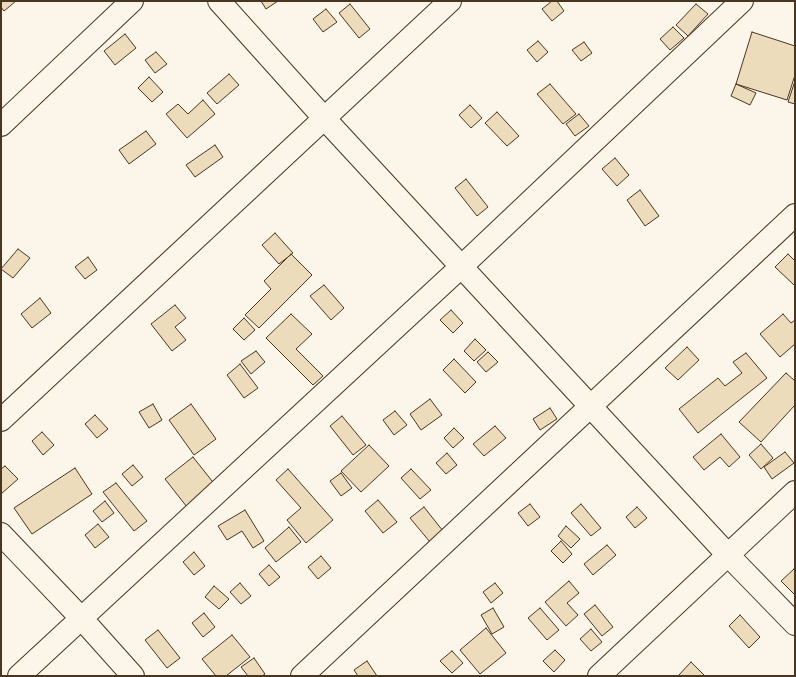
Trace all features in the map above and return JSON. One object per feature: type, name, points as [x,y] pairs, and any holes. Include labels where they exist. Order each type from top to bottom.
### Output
[{"type":"street","points":[[1,125],[132,1]]},
{"type":"street","points":[[219,1],[324,118],[591,407],[727,554],[795,624]]},
{"type":"street","points":[[1,420],[450,1]]},
{"type":"street","points":[[20,676],[462,266],[742,1]]},
{"type":"street","points":[[302,676],[795,215]]},
{"type":"street","points":[[599,676],[727,554],[795,492]]},
{"type":"street","points":[[1,534],[82,619],[133,676]]},
{"type":"building","points":[[1,1],[16,1],[4,11],[1,7]]},
{"type":"building","points":[[261,1],[278,1],[266,9]]},
{"type":"building","points":[[552,1],[557,1],[564,11],[552,21],[542,9]]},
{"type":"building","points":[[350,4],[370,29],[359,38],[339,13]]},
{"type":"building","points":[[696,4],[708,14],[688,36],[676,25]]},
{"type":"building","points":[[326,9],[337,22],[323,32],[313,19]]},
{"type":"building","points":[[673,27],[684,38],[670,50],[660,39]]},
{"type":"building","points":[[752,32],[795,46],[795,75],[787,100],[736,84]]},
{"type":"building","points":[[125,34],[136,48],[115,65],[104,51]]},
{"type":"building","points":[[538,41],[548,52],[537,62],[527,50]]},
{"type":"building","points":[[584,42],[592,53],[581,61],[572,50]]},
{"type":"building","points":[[156,52],[167,64],[155,73],[145,60]]},
{"type":"building","points":[[229,74],[239,85],[217,104],[207,93]]},
{"type":"building","points":[[149,77],[163,92],[152,102],[138,88]]},
{"type":"building","points":[[795,81],[795,104],[788,102]]},
{"type":"building","points":[[550,84],[576,114],[563,124],[537,94]]},
{"type":"building","points":[[736,84],[756,93],[750,105],[731,96]]},
{"type":"building","points":[[203,100],[215,114],[187,138],[166,114],[178,104],[188,114]]},
{"type":"building","points":[[470,105],[482,118],[471,128],[459,115]]},
{"type":"building","points":[[497,112],[519,136],[507,146],[485,123]]},
{"type":"building","points":[[579,114],[589,126],[575,136],[566,124]]},
{"type":"building","points":[[146,131],[156,144],[129,164],[119,150]]},
{"type":"building","points":[[215,145],[223,157],[195,177],[186,165]]},
{"type":"building","points":[[615,158],[629,175],[617,186],[602,169]]},
{"type":"building","points":[[466,179],[488,207],[477,216],[455,188]]},
{"type":"building","points":[[640,190],[659,216],[645,226],[627,200]]},
{"type":"building","points":[[275,233],[293,253],[279,264],[262,245]]},
{"type":"building","points":[[18,249],[30,258],[13,278],[1,269]]},
{"type":"building","points":[[291,254],[312,275],[259,328],[245,315],[271,289],[264,281]]},
{"type":"building","points":[[788,254],[795,261],[794,285],[775,267]]},
{"type":"building","points":[[88,257],[97,270],[85,279],[75,267]]},
{"type":"building","points":[[324,285],[344,308],[331,320],[310,296]]},
{"type":"building","points":[[40,298],[51,313],[32,328],[21,314]]},
{"type":"building","points":[[175,305],[186,318],[175,327],[186,340],[172,351],[151,324]]},
{"type":"building","points":[[451,310],[463,323],[453,333],[440,320]]},
{"type":"building","points":[[291,314],[312,334],[296,349],[323,376],[313,385],[266,338]]},
{"type":"building","points":[[783,314],[791,323],[795,320],[795,344],[780,357],[760,334]]},
{"type":"building","points":[[244,318],[255,330],[244,340],[233,329]]},
{"type":"building","points":[[475,339],[486,350],[474,361],[464,351]]},
{"type":"building","points":[[687,347],[699,360],[678,380],[665,368]]},
{"type":"building","points":[[256,351],[265,362],[251,374],[241,361]]},
{"type":"building","points":[[488,352],[498,362],[486,372],[477,362]]},
{"type":"building","points":[[746,353],[767,378],[698,433],[679,409],[718,378],[725,386],[742,373],[733,362]]},
{"type":"building","points":[[454,359],[476,382],[465,393],[443,370]]},
{"type":"building","points":[[240,364],[258,388],[244,398],[227,375]]},
{"type":"building","points":[[786,373],[795,381],[795,405],[761,442],[739,422]]},
{"type":"building","points":[[430,399],[442,415],[421,430],[410,414]]},
{"type":"building","points":[[153,404],[162,420],[149,428],[139,412]]},
{"type":"building","points":[[191,404],[216,439],[194,455],[169,420]]},
{"type":"building","points":[[550,408],[557,419],[540,430],[533,419]]},
{"type":"building","points":[[395,411],[407,425],[394,435],[383,420]]},
{"type":"building","points":[[95,415],[108,429],[97,438],[85,424]]},
{"type":"building","points":[[342,416],[366,445],[353,455],[330,426]]},
{"type":"building","points":[[495,426],[506,438],[484,456],[473,444]]},
{"type":"building","points":[[454,428],[464,438],[453,448],[444,438]]},
{"type":"building","points":[[42,432],[54,445],[43,455],[32,441]]},
{"type":"building","points":[[721,434],[740,457],[729,467],[720,457],[704,470],[693,457]]},
{"type":"building","points":[[761,444],[773,458],[761,469],[749,455]]},
{"type":"building","points":[[369,445],[389,466],[361,492],[341,471]]},
{"type":"building","points":[[785,452],[794,463],[772,479],[764,467]]},
{"type":"building","points":[[447,453],[457,465],[446,474],[436,463]]},
{"type":"building","points":[[193,457],[216,486],[187,507],[165,479]]},
{"type":"building","points":[[133,465],[143,477],[132,486],[122,474]]},
{"type":"building","points":[[5,466],[18,479],[1,494],[1,469]]},
{"type":"building","points":[[75,468],[92,494],[32,534],[14,508]]},
{"type":"building","points":[[288,469],[333,520],[306,543],[287,520],[301,508],[276,480]]},
{"type":"building","points":[[411,469],[431,490],[420,499],[401,478]]},
{"type":"building","points":[[341,473],[352,488],[341,496],[330,481]]},
{"type":"building","points":[[116,483],[147,521],[134,531],[103,492]]},
{"type":"building","points":[[378,500],[397,522],[383,533],[365,511]]},
{"type":"building","points":[[105,501],[114,513],[102,522],[93,511]]},
{"type":"building","points":[[530,504],[540,517],[528,526],[518,513]]},
{"type":"building","points":[[581,504],[601,528],[591,536],[571,513]]},
{"type":"building","points":[[424,507],[443,531],[430,542],[410,518]]},
{"type":"building","points":[[637,507],[647,518],[635,528],[626,517]]},
{"type":"building","points":[[245,510],[264,541],[253,548],[242,531],[227,540],[218,526]]},
{"type":"building","points":[[98,524],[109,537],[95,548],[85,535]]},
{"type":"building","points":[[566,526],[580,539],[571,548],[558,536]]},
{"type":"building","points":[[289,527],[301,542],[276,562],[265,548]]},
{"type":"building","points":[[561,541],[572,554],[563,563],[551,551]]},
{"type":"building","points":[[607,545],[616,555],[593,575],[584,564]]},
{"type":"building","points":[[194,552],[205,566],[194,575],[183,562]]},
{"type":"building","points":[[321,556],[331,568],[318,579],[308,567]]},
{"type":"building","points":[[269,565],[280,577],[269,586],[259,574]]},
{"type":"building","points":[[794,569],[795,570],[795,595],[781,581]]},
{"type":"building","points":[[569,581],[579,593],[567,603],[578,615],[566,626],[545,602]]},
{"type":"building","points":[[240,583],[251,596],[241,604],[230,592]]},
{"type":"building","points":[[495,583],[503,593],[491,603],[483,592]]},
{"type":"building","points":[[214,586],[229,599],[219,609],[205,597]]},
{"type":"building","points":[[595,605],[613,627],[602,636],[584,614]]},
{"type":"building","points":[[493,608],[504,627],[492,634],[481,615]]},
{"type":"building","points":[[540,608],[559,630],[547,640],[528,618]]},
{"type":"building","points":[[204,613],[215,627],[203,637],[192,623]]},
{"type":"building","points":[[740,615],[760,637],[749,648],[729,626]]},
{"type":"building","points":[[486,628],[506,653],[480,674],[460,650]]},
{"type":"building","points":[[591,629],[602,642],[591,651],[580,639]]},
{"type":"building","points":[[158,630],[180,658],[167,668],[145,640]]},
{"type":"building","points":[[232,635],[250,657],[226,676],[216,676],[202,659]]},
{"type":"building","points":[[555,650],[565,660],[554,672],[543,661]]},
{"type":"building","points":[[452,651],[463,663],[452,673],[440,661]]},
{"type":"building","points":[[254,658],[265,674],[262,676],[248,676],[241,667]]},
{"type":"building","points":[[367,661],[377,676],[358,676],[354,670]]},
{"type":"building","points":[[691,662],[705,676],[678,676]]}]
